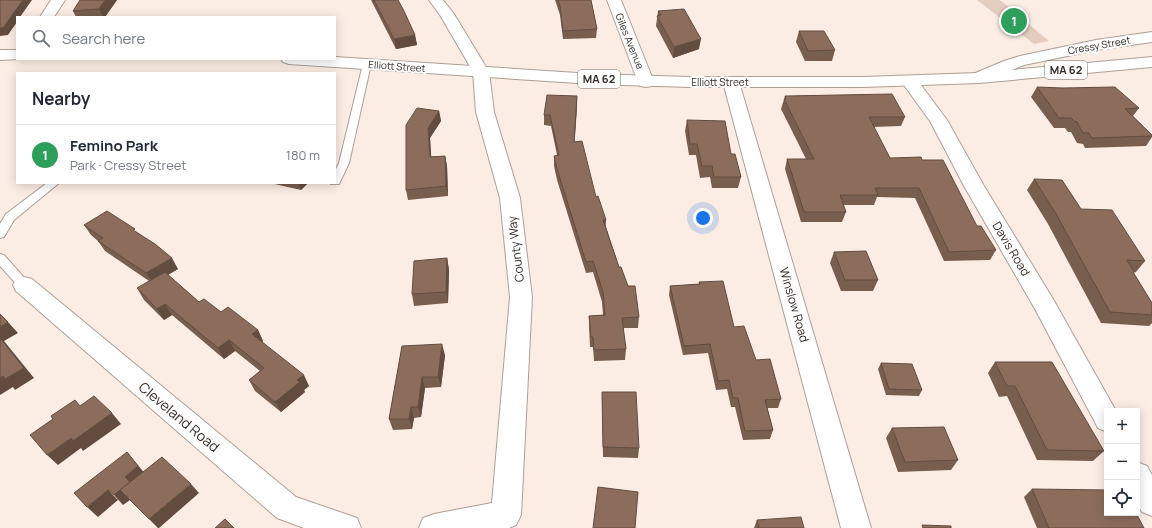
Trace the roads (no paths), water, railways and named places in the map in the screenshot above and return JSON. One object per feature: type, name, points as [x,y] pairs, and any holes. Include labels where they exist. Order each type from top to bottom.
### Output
[{"type":"street","points":[[48,16],[58,0]]},
{"type":"street","name":"County Way","points":[[436,0],[447,14],[481,72],[485,112],[510,198],[521,297],[506,515],[447,527]]},
{"type":"street","name":"Giles Avenue","points":[[614,0],[646,82]]},
{"type":"street","name":"Cressy Street","points":[[979,78],[992,74],[1008,64],[1096,45],[1152,37]]},
{"type":"street","points":[[0,55],[16,55]]},
{"type":"street","name":"Elliott Street","points":[[305,60],[646,82],[909,81],[979,78],[1152,62]]},
{"type":"street","name":"Davis Road","points":[[909,81],[938,120],[974,186],[1045,305],[1104,414]]},
{"type":"street","name":"Winslow Road","points":[[731,82],[856,528]]},
{"type":"street","name":"Cleveland Road","points":[[24,285],[287,508],[346,528]]},
{"type":"street","points":[[1140,480],[1152,502]]},
{"type":"lane","points":[[336,181],[344,163],[367,64]]},
{"type":"lane","points":[[0,234],[10,217],[53,184]]},
{"type":"lane","points":[[0,258],[24,285]]},
{"type":"place","name":"Femino Park","points":[[1014,21]]}]
